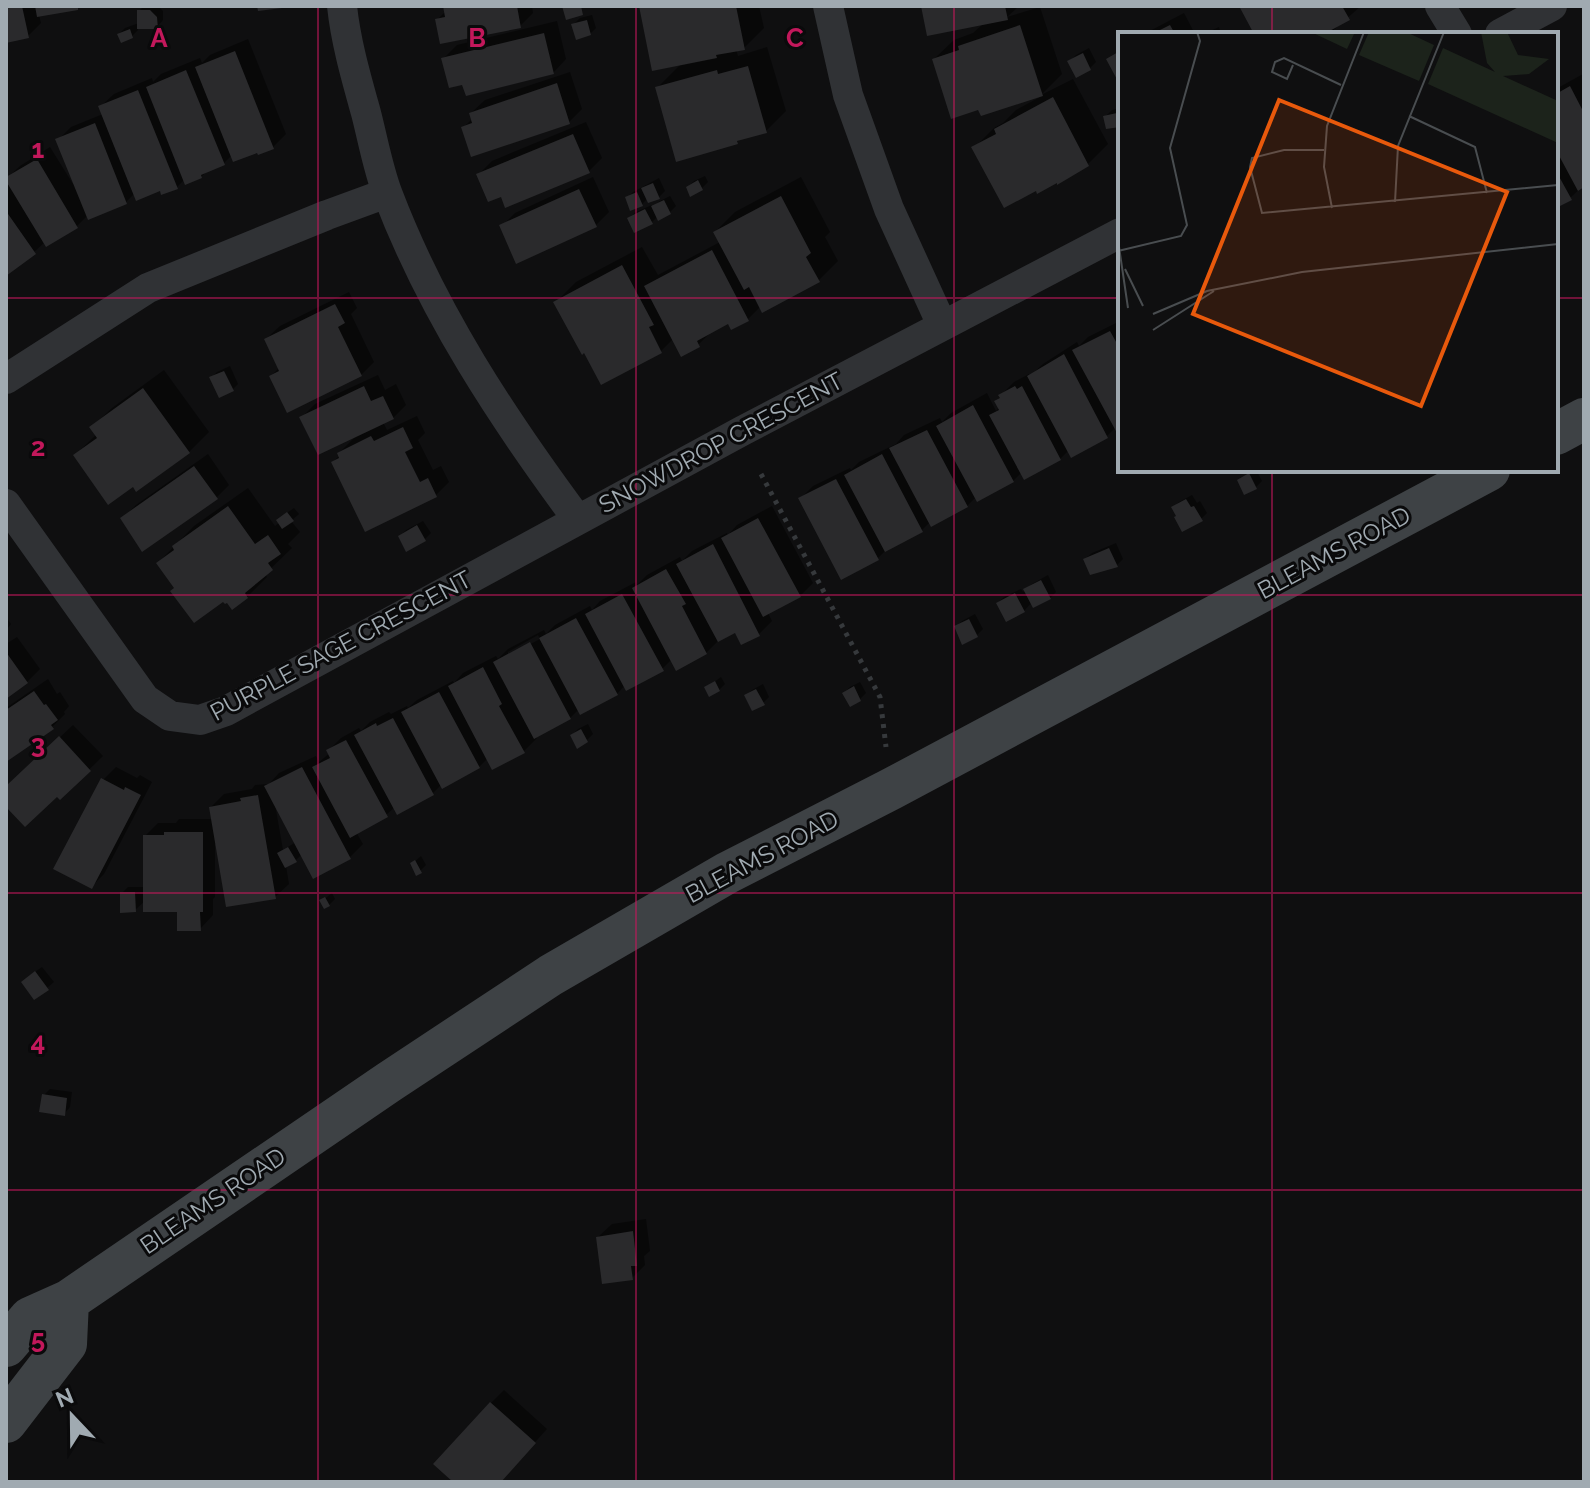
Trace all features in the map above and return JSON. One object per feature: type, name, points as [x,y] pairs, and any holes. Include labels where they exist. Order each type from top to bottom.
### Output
[{"type":"main road","points":[[1558,433],[1584,419]]},
{"type":"main road","name":"BLEAMS ROAD","points":[[6,1346],[30,1318],[68,1301],[376,1090],[551,975],[727,873],[891,789],[1485,472]]},
{"type":"main road","points":[[6,1422],[66,1344],[68,1301]]},
{"type":"street","name":"SNOWDROP CRESCENT","points":[[342,6],[346,37],[387,193],[429,290],[482,381],[578,520],[1118,234]]},
{"type":"street","points":[[828,6],[848,95],[889,209],[942,325]]},
{"type":"street","points":[[1440,6],[1456,32]]},
{"type":"street","points":[[1504,32],[1552,6]]},
{"type":"street","points":[[6,379],[148,288],[387,193]]},
{"type":"street","name":"PURPLE SAGE CRESCENT","points":[[6,504],[145,699],[170,716],[200,720],[226,711],[578,520]]},
{"type":"path","points":[[761,474],[880,697]]},
{"type":"building","points":[[6,6],[22,6],[29,38],[6,43]]},
{"type":"building","points":[[35,6],[78,6],[78,10],[37,17]]},
{"type":"building","points":[[257,6],[281,6],[282,8],[258,11]]},
{"type":"building","points":[[443,6],[517,6],[521,28],[440,44],[435,19],[445,17]]},
{"type":"building","points":[[562,6],[581,6],[583,15],[566,20]]},
{"type":"building","points":[[639,6],[736,6],[745,50],[652,71]]},
{"type":"building","points":[[921,6],[1005,6],[1008,20],[927,36]]},
{"type":"building","points":[[1239,6],[1342,6],[1350,20],[1328,32],[1253,32]]},
{"type":"building","points":[[137,10],[150,10],[157,17],[158,29],[137,29]]},
{"type":"building","points":[[587,20],[591,35],[576,40],[571,24]]},
{"type":"building","points":[[1020,25],[1043,96],[981,116],[978,110],[951,119],[932,59],[959,50],[958,46]]},
{"type":"building","points":[[1170,25],[1174,32],[1156,32]]},
{"type":"building","points":[[130,29],[133,38],[121,43],[117,34]]},
{"type":"building","points":[[544,33],[554,74],[466,96],[462,85],[449,88],[441,58]]},
{"type":"building","points":[[235,51],[274,149],[233,162],[195,67]]},
{"type":"building","points":[[1118,52],[1118,81],[1106,59]]},
{"type":"building","points":[[1083,53],[1091,70],[1076,78],[1067,61]]},
{"type":"building","points":[[748,66],[767,133],[676,162],[655,87],[717,70],[718,74]]},
{"type":"building","points":[[186,70],[225,165],[185,185],[146,87]]},
{"type":"building","points":[[557,83],[570,124],[471,157],[461,127],[472,123],[469,113]]},
{"type":"building","points":[[1570,86],[1584,113],[1584,187],[1578,191],[1558,154],[1558,93]]},
{"type":"building","points":[[138,90],[178,189],[161,195],[160,191],[136,201],[98,106]]},
{"type":"building","points":[[1053,97],[1089,166],[1057,185],[1037,194],[1036,191],[1004,208],[971,147],[996,134],[994,129]]},
{"type":"building","points":[[1117,113],[1118,127],[1106,129],[1103,116]]},
{"type":"building","points":[[95,123],[127,204],[88,220],[55,139]]},
{"type":"building","points":[[573,134],[590,173],[505,208],[501,197],[488,202],[476,174]]},
{"type":"building","points":[[37,159],[78,228],[46,247],[6,181],[6,177]]},
{"type":"building","points":[[1558,175],[1572,200],[1558,207]]},
{"type":"building","points":[[698,180],[703,190],[690,197],[686,187]]},
{"type":"building","points":[[653,183],[660,199],[648,203],[641,188]]},
{"type":"building","points":[[579,189],[597,227],[516,264],[499,225]]},
{"type":"building","points":[[637,192],[643,206],[630,211],[625,197]]},
{"type":"building","points":[[781,196],[811,253],[806,257],[820,282],[762,313],[749,287],[744,290],[713,232]]},
{"type":"building","points":[[664,200],[671,214],[658,221],[651,206]]},
{"type":"building","points":[[645,209],[653,224],[634,233],[627,218]]},
{"type":"building","points":[[6,211],[36,254],[6,276]]},
{"type":"building","points":[[712,250],[749,321],[731,330],[728,324],[697,341],[700,347],[681,357],[644,286]]},
{"type":"building","points":[[622,265],[654,325],[649,327],[662,353],[601,385],[553,302]]},
{"type":"building","points":[[335,304],[345,323],[338,327],[362,376],[287,413],[269,376],[279,371],[264,339]]},
{"type":"building","points":[[1110,331],[1118,345],[1117,433],[1072,350]]},
{"type":"building","points":[[1064,354],[1108,438],[1071,458],[1027,376]]},
{"type":"building","points":[[224,371],[234,391],[219,398],[209,377]]},
{"type":"building","points":[[364,386],[371,401],[383,396],[394,419],[318,455],[299,417]]},
{"type":"building","points":[[1015,386],[1017,389],[1022,386],[1061,460],[1024,480],[989,415],[999,410],[994,401],[1000,398],[998,395]]},
{"type":"building","points":[[143,388],[190,453],[136,492],[133,487],[108,505],[73,455],[97,438],[89,427]]},
{"type":"building","points":[[973,405],[1014,482],[977,502],[936,426]]},
{"type":"building","points":[[403,427],[413,448],[405,452],[420,482],[428,478],[437,497],[365,532],[331,462],[339,458],[337,453],[371,436],[374,441]]},
{"type":"building","points":[[927,430],[968,507],[931,527],[889,448]]},
{"type":"building","points":[[882,454],[923,532],[885,552],[844,475]]},
{"type":"building","points":[[194,466],[218,499],[142,552],[120,518]]},
{"type":"building","points":[[1249,473],[1257,489],[1244,495],[1237,480]]},
{"type":"building","points":[[836,479],[879,560],[841,580],[798,498]]},
{"type":"building","points":[[1186,499],[1203,521],[1182,532],[1171,507]]},
{"type":"building","points":[[228,506],[255,544],[268,535],[281,554],[268,563],[273,570],[245,593],[248,598],[232,610],[223,602],[194,623],[170,591],[174,588],[156,563],[174,550],[172,546]]},
{"type":"building","points":[[287,512],[294,521],[282,529],[276,520]]},
{"type":"building","points":[[758,518],[801,597],[763,617],[721,538]]},
{"type":"building","points":[[417,525],[426,541],[406,552],[398,536]]},
{"type":"building","points":[[713,544],[760,636],[741,645],[735,633],[718,642],[676,564]]},
{"type":"building","points":[[1109,548],[1118,567],[1090,575],[1083,559]]},
{"type":"building","points":[[666,569],[686,604],[682,606],[707,654],[676,671],[632,588]]},
{"type":"building","points":[[1041,580],[1051,599],[1033,608],[1023,589]]},
{"type":"building","points":[[1015,593],[1025,612],[1006,622],[996,603]]},
{"type":"building","points":[[622,594],[664,671],[626,691],[585,614]]},
{"type":"building","points":[[576,618],[618,695],[580,715],[539,638]]},
{"type":"building","points":[[969,619],[978,637],[962,645],[954,626]]},
{"type":"building","points":[[530,642],[571,719],[534,739],[493,662]]},
{"type":"building","points":[[6,652],[28,683],[6,699]]},
{"type":"building","points":[[483,667],[502,704],[499,706],[525,753],[492,770],[448,686]]},
{"type":"building","points":[[715,681],[720,691],[709,697],[704,687]]},
{"type":"building","points":[[854,686],[861,701],[850,707],[842,693]]},
{"type":"building","points":[[756,689],[765,705],[752,711],[744,695]]},
{"type":"building","points":[[34,691],[58,720],[51,725],[54,729],[6,762],[6,710]]},
{"type":"building","points":[[439,692],[480,768],[442,789],[401,712]]},
{"type":"building","points":[[393,718],[434,795],[397,815],[354,735]]},
{"type":"building","points":[[581,729],[588,742],[577,749],[570,735]]},
{"type":"building","points":[[59,736],[91,771],[25,827],[6,807],[6,786]]},
{"type":"building","points":[[346,740],[388,817],[350,838],[312,767],[330,758],[326,750]]},
{"type":"building","points":[[302,767],[351,859],[313,879],[264,786]]},
{"type":"building","points":[[101,778],[141,795],[92,889],[53,869]]},
{"type":"building","points":[[258,795],[276,899],[226,907],[209,807]]},
{"type":"building","points":[[164,832],[203,832],[201,931],[177,931],[177,912],[143,912],[143,835],[164,835]]},
{"type":"building","points":[[288,847],[297,862],[285,868],[277,853]]},
{"type":"building","points":[[415,860],[422,873],[416,876],[410,863]]},
{"type":"building","points":[[120,892],[135,892],[136,912],[120,913]]},
{"type":"building","points":[[325,897],[330,906],[324,909],[319,900]]},
{"type":"building","points":[[35,971],[49,990],[34,1000],[21,982]]},
{"type":"building","points":[[42,1094],[67,1098],[65,1116],[39,1112]]},
{"type":"building","points":[[633,1231],[637,1266],[631,1266],[633,1280],[602,1284],[596,1237]]},
{"type":"building","points":[[490,1402],[536,1443],[501,1482],[453,1482],[433,1464]]}]
